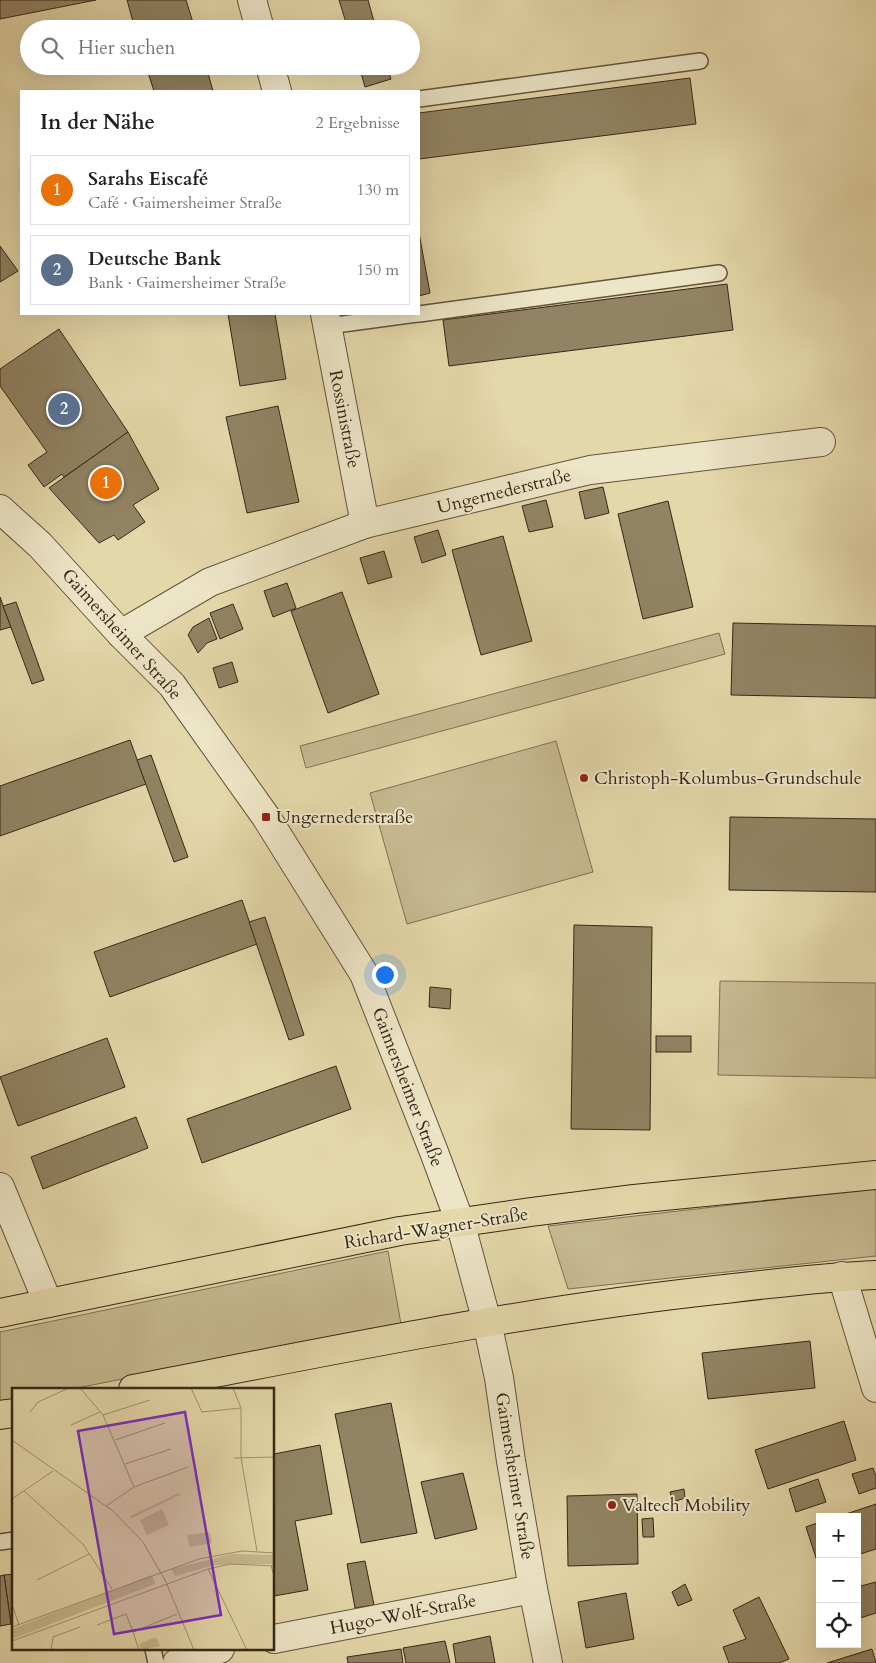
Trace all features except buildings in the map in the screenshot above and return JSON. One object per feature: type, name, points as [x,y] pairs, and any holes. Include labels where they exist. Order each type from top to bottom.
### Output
[{"type":"main road","name":"Richard-Wagner-Straße","points":[[0,1312],[400,1231],[634,1199],[876,1175]]},
{"type":"main road","points":[[138,1388],[487,1322],[670,1294],[842,1276],[876,1275]]},
{"type":"street","points":[[252,0],[258,20]]},
{"type":"street","points":[[272,75],[276,90]]},
{"type":"street","name":"Rossinistraße","points":[[327,320],[365,524]]},
{"type":"street","name":"Ungernederstraße","points":[[121,634],[210,582],[365,524],[590,470],[821,442]]},
{"type":"street","name":"Gaimersheimer Straße","points":[[0,509],[40,545],[121,634],[172,685],[266,817],[364,974],[460,1222],[487,1322],[499,1378],[511,1462],[548,1663]]},
{"type":"street","points":[[0,1187],[48,1303]]},
{"type":"street","points":[[842,1276],[876,1388]]},
{"type":"street","name":"Hugo-Wolf-Straße","points":[[275,1639],[533,1588]]},
{"type":"street","points":[[177,1663],[189,1655],[215,1650]]},
{"type":"lane","points":[[420,99],[700,61]]},
{"type":"lane","points":[[420,314],[719,273]]},
{"type":"lane","points":[[327,320],[403,315]]},
{"type":"lane","points":[[153,1650],[156,1663]]},
{"type":"shaded area","points":[[719,633],[725,654],[306,768],[300,746]]},
{"type":"shaded area","points":[[556,741],[593,872],[407,924],[370,793]]},
{"type":"shaded area","points":[[720,981],[876,983],[876,1078],[718,1075]]},
{"type":"shaded area","points":[[870,1189],[876,1190],[876,1256],[568,1289],[548,1226]]},
{"type":"shaded area","points":[[388,1251],[401,1324],[77,1388],[12,1388],[12,1401],[0,1403],[0,1332]]},
{"type":"place","name":"Deutsche Bank","points":[[64,409]]},
{"type":"place","name":"Sarahs Eiscafé","points":[[106,483]]},
{"type":"place","name":"Christoph-Kolumbus-Grundschule","points":[[584,778]]},
{"type":"place","name":"Ungernederstraße","points":[[266,817]]},
{"type":"place","name":"Valtech Mobility","points":[[612,1505]]}]
